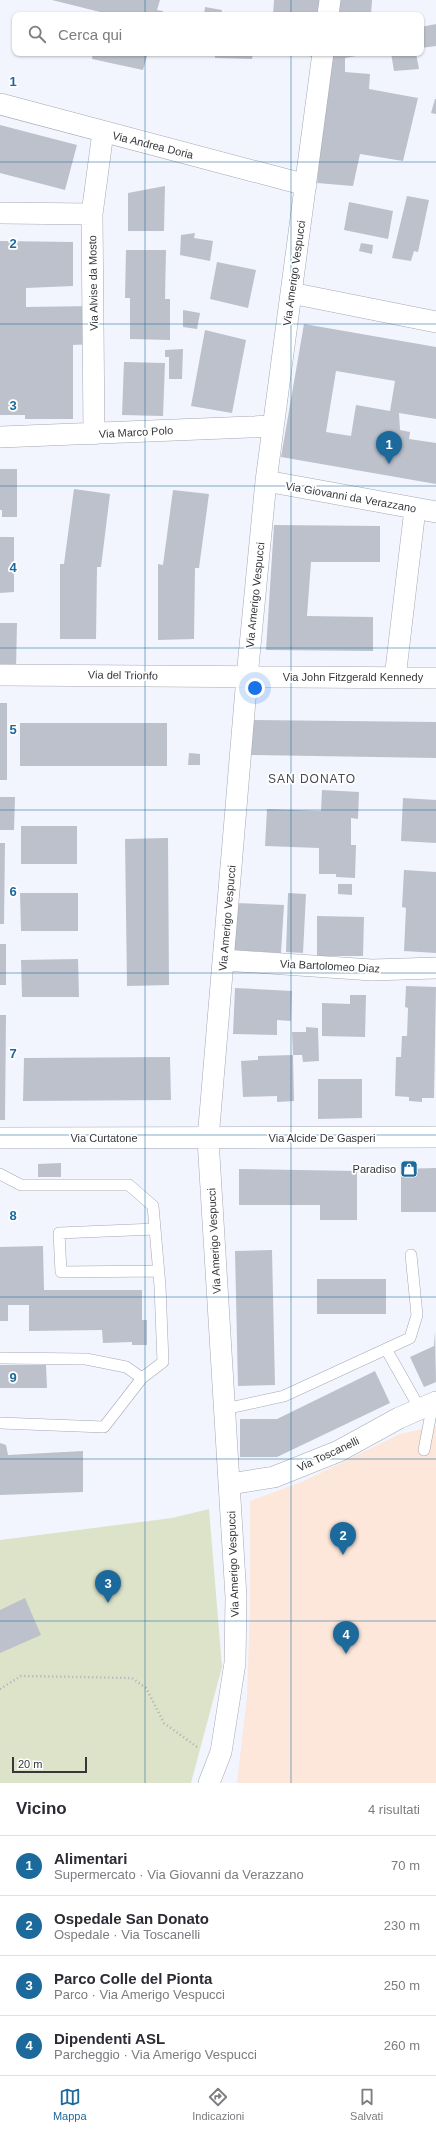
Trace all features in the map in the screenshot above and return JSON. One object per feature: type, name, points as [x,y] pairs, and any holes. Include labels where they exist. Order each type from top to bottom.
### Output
[{"type":"street","points":[[328,12],[330,0]]},
{"type":"street","name":"Via Amerigo Vespucci","points":[[209,1783],[221,1752],[235,1663],[236,1597],[208,1139],[247,677],[266,481],[323,56]]},
{"type":"street","name":"Via Andrea Doria","points":[[0,104],[306,185]]},
{"type":"street","name":"Via Alvise da Mosto","points":[[94,434],[92,214],[103,132]]},
{"type":"street","points":[[0,213],[92,214]]},
{"type":"street","points":[[291,293],[436,322]]},
{"type":"street","name":"Via Marco Polo","points":[[0,437],[273,426]]},
{"type":"street","name":"Via Giovanni da Verazzano","points":[[266,481],[436,512]]},
{"type":"street","points":[[395,678],[415,509]]},
{"type":"street","name":"Via del Trionfo","points":[[0,675],[247,677]]},
{"type":"street","name":"Via John Fitzgerald Kennedy","points":[[247,677],[436,678]]},
{"type":"street","name":"Via Bartolomeo Diaz","points":[[224,960],[372,970],[436,968]]},
{"type":"street","name":"Via Alcide De Gasperi","points":[[208,1139],[436,1137]]},
{"type":"street","name":"Via Curtatone","points":[[0,1138],[208,1139]]},
{"type":"street","name":"Via Toscanelli","points":[[230,1484],[274,1477],[339,1451],[430,1404]]},
{"type":"lane","points":[[0,1174],[21,1184],[129,1184],[153,1206],[160,1286],[163,1362],[142,1378],[104,1427],[0,1423]]},
{"type":"lane","points":[[155,1230],[59,1233],[61,1272],[158,1271]]},
{"type":"lane","points":[[225,1409],[284,1396],[410,1338],[418,1315],[411,1255]]},
{"type":"lane","points":[[386,1349],[430,1404],[424,1450]]},
{"type":"lane","points":[[0,1358],[86,1359],[126,1367],[142,1378]]},
{"type":"path","points":[[0,1689],[21,1676],[58,1675],[132,1678],[146,1688],[164,1723],[197,1746],[199,1751]]},
{"type":"shaded area","points":[[436,1426],[436,1783],[237,1783],[247,1696],[250,1609],[250,1501],[302,1482],[400,1434]]},
{"type":"green space","points":[[209,1509],[222,1667],[191,1783],[0,1783],[0,1540],[172,1518]]},
{"type":"building","points":[[52,0],[160,0],[157,10],[163,11],[163,12],[100,12]]},
{"type":"building","points":[[274,0],[321,0],[320,12],[273,12]]},
{"type":"building","points":[[337,0],[372,0],[371,12],[335,12]]},
{"type":"building","points":[[205,7],[222,10],[222,12],[204,12]]},
{"type":"building","points":[[436,24],[436,46],[424,48],[424,26]]},
{"type":"building","points":[[92,56],[147,56],[143,70],[92,59]]},
{"type":"building","points":[[215,56],[252,56],[252,59],[215,58]]},
{"type":"building","points":[[330,56],[356,56],[345,58],[345,72],[370,74],[369,89],[418,98],[403,161],[360,154],[353,186],[317,183]]},
{"type":"building","points":[[392,56],[417,56],[419,69],[394,71]]},
{"type":"building","points":[[436,99],[436,114],[431,113]]},
{"type":"building","points":[[0,125],[77,145],[65,190],[0,173]]},
{"type":"building","points":[[165,186],[164,231],[128,231],[128,193]]},
{"type":"building","points":[[407,196],[429,200],[418,252],[414,251],[411,261],[392,258]]},
{"type":"building","points":[[349,202],[393,211],[388,239],[344,230]]},
{"type":"building","points":[[195,233],[194,238],[213,241],[210,261],[180,255],[181,235]]},
{"type":"building","points":[[0,241],[73,242],[73,286],[26,288],[26,307],[93,306],[93,344],[73,345],[73,419],[25,419],[25,415],[0,415]]},
{"type":"building","points":[[361,243],[373,245],[372,254],[359,251]]},
{"type":"building","points":[[126,250],[166,250],[165,299],[170,299],[170,340],[130,339],[130,298],[125,298]]},
{"type":"building","points":[[217,262],[256,270],[248,308],[210,299]]},
{"type":"building","points":[[183,310],[200,313],[197,329],[183,327]]},
{"type":"building","points":[[304,324],[436,347],[436,419],[399,413],[400,430],[410,432],[409,439],[436,443],[436,484],[281,457]],"holes":[[[336,371],[395,381],[390,411],[356,405],[351,436],[326,432]]]},
{"type":"building","points":[[205,330],[246,340],[232,413],[191,406]]},
{"type":"building","points":[[183,349],[182,379],[169,379],[169,357],[165,357],[165,350]]},
{"type":"building","points":[[124,362],[165,363],[163,416],[122,415]]},
{"type":"building","points":[[0,469],[17,469],[17,517],[2,517],[2,510],[0,510]]},
{"type":"building","points":[[74,489],[110,494],[101,567],[97,567],[96,639],[60,639],[60,564],[64,564]]},
{"type":"building","points":[[173,490],[209,494],[199,568],[195,568],[194,639],[158,640],[158,564],[163,565]]},
{"type":"building","points":[[274,525],[380,526],[380,562],[311,562],[307,616],[373,617],[373,651],[266,650]]},
{"type":"building","points":[[0,537],[14,537],[14,592],[0,593]]},
{"type":"building","points":[[0,623],[17,623],[16,669],[0,669]]},
{"type":"building","points":[[0,703],[7,703],[7,780],[0,780]]},
{"type":"building","points":[[250,720],[436,722],[436,758],[249,755]]},
{"type":"building","points":[[20,723],[167,723],[167,766],[20,766]]},
{"type":"building","points":[[189,753],[200,754],[200,765],[188,765]]},
{"type":"building","points":[[322,790],[359,792],[358,819],[351,818],[351,845],[356,845],[355,878],[336,877],[336,874],[319,874],[319,848],[265,846],[267,809],[321,811]]},
{"type":"building","points":[[0,797],[15,797],[14,830],[0,830]]},
{"type":"building","points":[[403,798],[436,800],[436,843],[401,841]]},
{"type":"building","points":[[21,826],[77,826],[77,864],[21,864]]},
{"type":"building","points":[[168,838],[169,985],[127,986],[125,839]]},
{"type":"building","points":[[0,843],[5,843],[4,924],[0,924]]},
{"type":"building","points":[[404,870],[436,872],[436,953],[404,951],[406,908],[402,907]]},
{"type":"building","points":[[338,884],[352,884],[352,895],[338,894]]},
{"type":"building","points":[[20,893],[78,893],[78,931],[21,931]]},
{"type":"building","points":[[288,893],[306,894],[303,953],[286,952]]},
{"type":"building","points":[[235,903],[284,905],[281,953],[233,950]]},
{"type":"building","points":[[317,916],[364,917],[363,956],[317,956]]},
{"type":"building","points":[[0,944],[6,944],[6,985],[0,985]]},
{"type":"building","points":[[78,959],[79,997],[22,997],[21,960]]},
{"type":"building","points":[[406,986],[436,987],[434,1098],[422,1098],[422,1102],[409,1101],[409,1097],[395,1096],[396,1057],[401,1057],[402,1036],[407,1036],[408,1008],[405,1007]]},
{"type":"building","points":[[235,988],[292,991],[291,1021],[277,1020],[277,1035],[233,1034]]},
{"type":"building","points":[[350,995],[366,995],[365,1037],[322,1036],[322,1003],[350,1004]]},
{"type":"building","points":[[0,1015],[6,1015],[5,1120],[0,1120]]},
{"type":"building","points":[[306,1027],[318,1028],[319,1061],[303,1062],[302,1055],[293,1055],[292,1032],[306,1032]]},
{"type":"building","points":[[293,1055],[294,1101],[277,1102],[277,1096],[243,1097],[241,1061],[258,1060],[258,1056]]},
{"type":"building","points":[[170,1057],[171,1100],[23,1101],[24,1058]]},
{"type":"building","points":[[318,1079],[362,1079],[362,1118],[318,1119]]},
{"type":"building","points":[[61,1163],[61,1177],[38,1177],[38,1164]]},
{"type":"building","points":[[436,1168],[436,1212],[401,1212],[401,1169]]},
{"type":"building","points":[[239,1169],[357,1171],[357,1220],[320,1220],[320,1205],[239,1205]]},
{"type":"building","points":[[43,1246],[44,1290],[142,1290],[142,1320],[147,1320],[147,1345],[132,1345],[132,1342],[103,1343],[102,1330],[29,1331],[29,1305],[8,1305],[8,1321],[0,1321],[0,1247]]},
{"type":"building","points":[[272,1250],[275,1385],[238,1386],[235,1251]]},
{"type":"building","points":[[317,1279],[386,1279],[386,1314],[317,1314]]},
{"type":"building","points":[[435,1331],[436,1382],[424,1387],[410,1357],[434,1346]]},
{"type":"building","points":[[0,1365],[46,1365],[47,1388],[0,1388]]},
{"type":"building","points":[[375,1371],[390,1403],[277,1457],[240,1457],[240,1419],[277,1419]]},
{"type":"building","points":[[0,1443],[6,1445],[8,1455],[83,1451],[83,1492],[0,1495]]},
{"type":"building","points":[[25,1598],[41,1635],[0,1653],[0,1610]]},
{"type":"place","name":"Alimentari","points":[[389,464]]},
{"type":"place","name":"Paradiso","points":[[409,1169]]},
{"type":"place","name":"Ospedale San Donato","points":[[343,1555]]},
{"type":"place","name":"Parco Colle del Pionta","points":[[108,1603]]},
{"type":"place","name":"Dipendenti ASL","points":[[346,1654]]},
{"type":"district","name":"SAN DONATO","points":[[312,779]]}]
